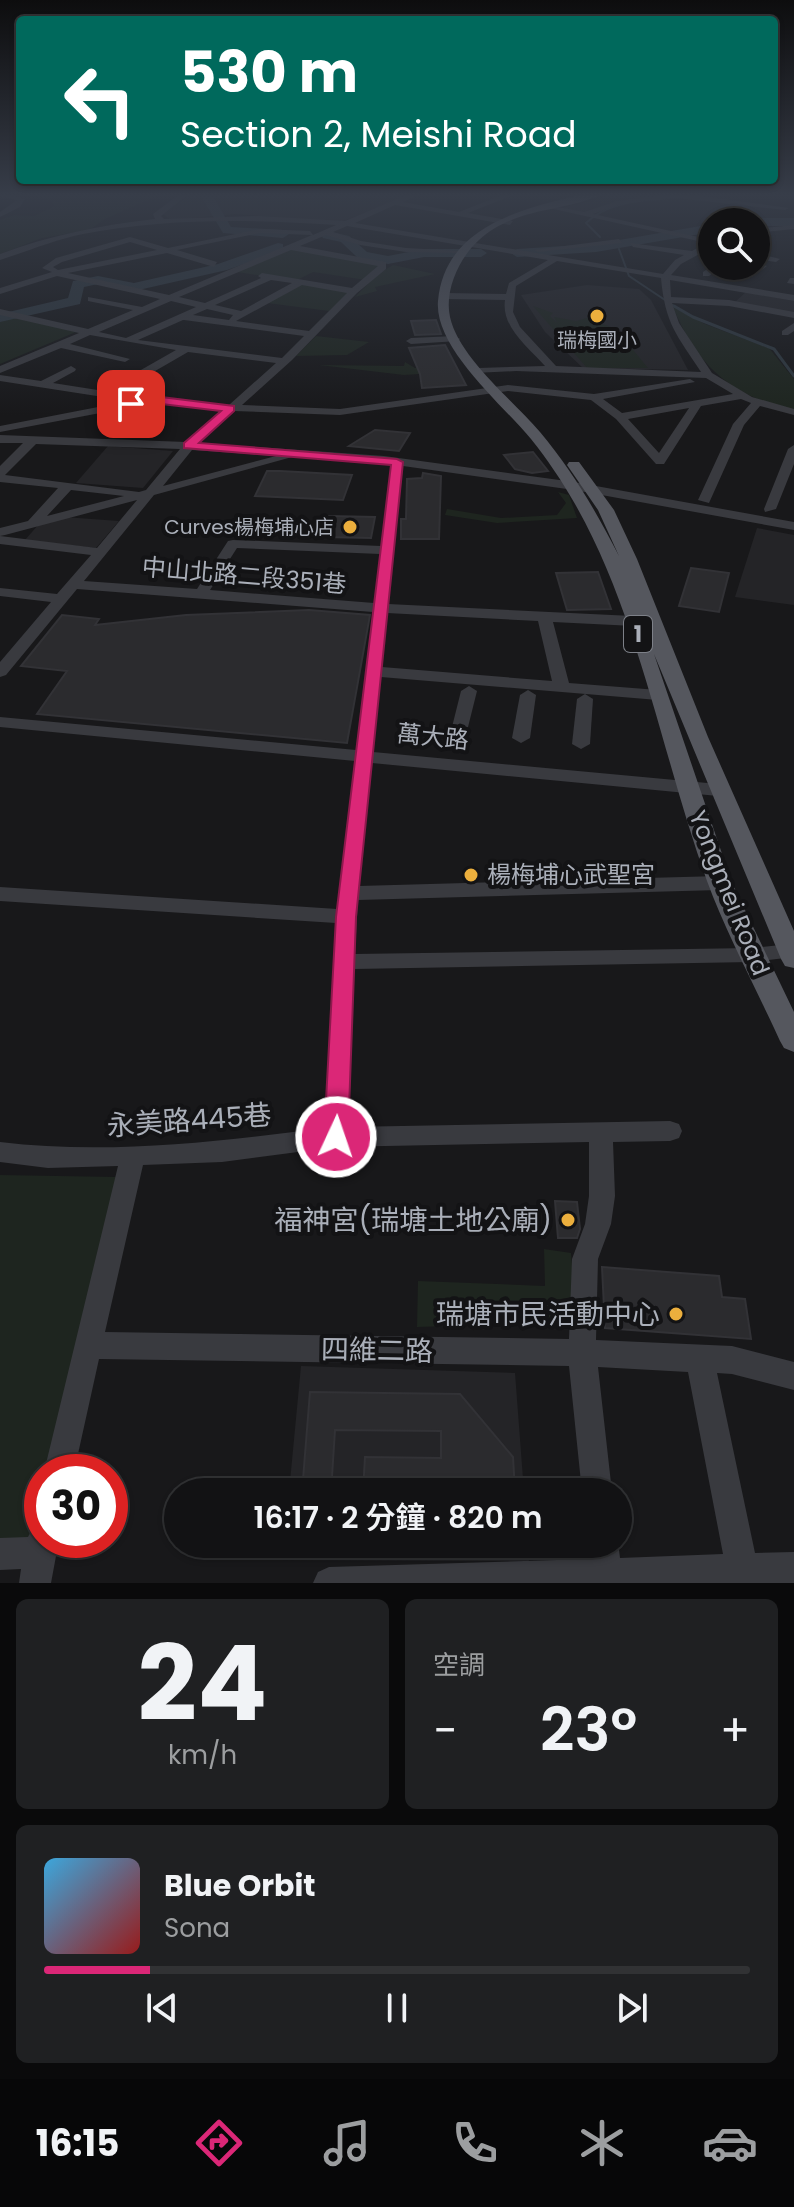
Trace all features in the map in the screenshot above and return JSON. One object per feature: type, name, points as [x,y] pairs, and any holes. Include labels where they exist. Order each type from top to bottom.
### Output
[{"type":"main road","points":[[450,296],[462,267]]},
{"type":"main road","name":"1","points":[[450,296],[445,321],[455,339],[595,491],[629,554],[658,695],[687,788]]},
{"type":"main road","name":"1","points":[[450,296],[459,322],[486,371]]},
{"type":"main road","name":"1","points":[[501,389],[574,486],[642,620],[718,790]]},
{"type":"main road","name":"Yongmei Road","points":[[687,788],[720,883],[794,1041]]},
{"type":"main road","name":"Yongmei Road","points":[[718,790],[792,955]]},
{"type":"street","points":[[48,267],[93,283],[242,314]]},
{"type":"street","points":[[0,291],[86,267]]},
{"type":"street","points":[[0,370],[241,267]]},
{"type":"street","points":[[0,672],[189,446],[382,267]]},
{"type":"street","points":[[542,267],[512,285],[508,312],[516,328],[554,370]]},
{"type":"street","points":[[602,267],[794,298]]},
{"type":"street","points":[[674,267],[665,277],[674,323],[711,377],[742,396],[794,412]]},
{"type":"street","points":[[231,271],[354,291]]},
{"type":"street","points":[[127,341],[271,277]]},
{"type":"street","points":[[219,326],[301,282]]},
{"type":"street","points":[[729,303],[743,290]]},
{"type":"street","points":[[450,296],[512,297]]},
{"type":"street","points":[[91,299],[140,309]]},
{"type":"street","points":[[668,302],[729,303],[794,315]]},
{"type":"street","points":[[2,312],[127,341],[284,361]]},
{"type":"street","points":[[184,317],[219,326],[312,334]]},
{"type":"street","points":[[411,341],[455,339]]},
{"type":"street","points":[[61,345],[125,359]]},
{"type":"street","points":[[75,415],[184,350]]},
{"type":"street","points":[[42,385],[71,369]]},
{"type":"street","points":[[486,371],[554,370],[711,377]]},
{"type":"street","points":[[0,378],[105,395],[230,408],[340,412],[501,389],[594,397],[711,377]]},
{"type":"street","points":[[620,417],[742,396]]},
{"type":"street","points":[[594,397],[620,417],[660,461],[698,403]]},
{"type":"street","points":[[0,429],[153,400]]},
{"type":"street","points":[[704,500],[739,424],[758,402]]},
{"type":"street","points":[[0,439],[189,446],[397,462],[794,519]]},
{"type":"street","points":[[0,476],[33,440]]},
{"type":"street","points":[[770,509],[794,449]]},
{"type":"street","points":[[33,522],[300,453]]},
{"type":"street","points":[[336,1137],[346,917],[367,755],[372,671],[397,462]]},
{"type":"street","points":[[0,476],[148,494]]},
{"type":"street","points":[[4,540],[33,522],[67,486]]},
{"type":"street","points":[[629,495],[794,526]]},
{"type":"street","points":[[4,540],[100,552]]},
{"type":"street","points":[[201,594],[233,544],[387,550]]},
{"type":"street","name":"中山北路二段351巷","points":[[73,584],[380,608],[545,618],[642,620]]},
{"type":"street","points":[[0,592],[61,599]]},
{"type":"street","points":[[545,618],[562,688]]},
{"type":"street","points":[[0,643],[22,645]]},
{"type":"street","points":[[372,671],[658,695]]},
{"type":"street","points":[[459,731],[469,691]]},
{"type":"street","points":[[521,738],[528,695]]},
{"type":"street","points":[[581,744],[585,699]]},
{"type":"street","name":"萬大路","points":[[0,722],[718,790]]},
{"type":"street","points":[[350,893],[720,883]]},
{"type":"street","points":[[0,894],[346,917]]},
{"type":"street","points":[[345,962],[792,955]]},
{"type":"street","name":"永美路445巷","points":[[0,1152],[48,1158],[222,1152],[336,1137],[670,1131]]},
{"type":"street","points":[[595,1478],[582,1353],[585,1259],[598,1224],[602,1196],[601,1132]]},
{"type":"street","points":[[63,1454],[133,1154]]},
{"type":"street","name":"四維二路","points":[[87,1345],[582,1353],[732,1360],[794,1376]]},
{"type":"street","points":[[700,1359],[742,1570]]},
{"type":"street","points":[[0,1554],[40,1559]]},
{"type":"street","points":[[329,1583],[605,1559],[742,1570],[794,1568]]},
{"type":"shaded area","points":[[241,267],[380,267],[366,280],[313,272],[295,281],[231,271]]},
{"type":"shaded area","points":[[390,267],[402,267],[435,274],[375,287],[377,291],[355,297]]},
{"type":"shaded area","points":[[303,284],[350,291],[329,311],[267,303]]},
{"type":"shaded area","name":"瑞梅國小","points":[[587,285],[639,289],[651,300],[688,370],[583,368],[545,332],[521,295]]},
{"type":"shaded area","points":[[746,292],[794,301],[794,313],[735,302]]},
{"type":"shaded area","points":[[533,306],[553,313],[550,316],[557,323],[554,317],[576,321],[587,318],[616,329],[648,368],[587,368]]},
{"type":"shaded area","points":[[673,307],[705,324],[769,348],[794,379],[794,410],[752,396],[719,376],[694,346]]},
{"type":"shaded area","points":[[0,313],[76,332],[0,364]]},
{"type":"shaded area","points":[[316,336],[369,342],[347,355],[296,356]]},
{"type":"shaded area","points":[[405,362],[415,368],[446,366],[449,372],[404,375],[319,365],[404,366]]},
{"type":"shaded area","points":[[108,446],[173,451],[143,488],[76,483]]},
{"type":"shaded area","points":[[558,492],[569,495],[577,518],[497,523],[445,515],[447,509],[501,518],[557,515],[566,503]]},
{"type":"shaded area","points":[[64,517],[119,521],[96,548],[25,540],[39,524]]},
{"type":"shaded area","points":[[757,528],[794,535],[794,605],[735,597]]},
{"type":"shaded area","points":[[0,1175],[116,1177],[53,1454],[24,1454],[24,1543],[0,1542]]},
{"type":"shaded area","points":[[544,1249],[571,1253],[577,1322],[417,1327],[418,1281],[545,1286]]},
{"type":"shaded area","points":[[301,1366],[515,1373],[523,1478],[290,1478]]},
{"type":"shaded area","points":[[529,1558],[529,1561],[282,1560]]},
{"type":"building","points":[[436,320],[441,334],[415,335],[411,321]]},
{"type":"building","points":[[445,345],[466,385],[422,388],[420,374],[409,348]]},
{"type":"building","points":[[375,430],[410,433],[399,451],[349,446]]},
{"type":"building","points":[[533,452],[548,471],[532,473],[515,469],[504,455]]},
{"type":"building","points":[[267,471],[352,475],[343,500],[255,496]]},
{"type":"building","points":[[423,473],[441,476],[439,539],[401,539],[401,519],[406,519],[407,479],[422,478]]},
{"type":"building","name":"Curves楊梅埔心店","points":[[329,516],[375,517],[371,538],[324,537]]},
{"type":"building","points":[[691,568],[729,573],[719,612],[679,606]]},
{"type":"building","points":[[598,572],[611,609],[567,610],[556,573]]},
{"type":"building","points":[[309,610],[370,615],[347,743],[37,714],[67,671],[21,666],[62,615],[99,619],[95,625],[186,615]]},
{"type":"building","name":"福神宮(瑞塘土地公廟)","points":[[555,1201],[577,1202],[580,1229],[577,1238],[558,1238]]},
{"type":"building","name":"瑞塘市民活動中心","points":[[602,1267],[719,1276],[722,1297],[745,1299],[751,1339],[605,1328]]},
{"type":"building","points":[[310,1392],[460,1394],[513,1457],[514,1478],[364,1478],[365,1457],[441,1458],[441,1431],[335,1430],[332,1478],[303,1478]]},
{"type":"waterway","points":[[0,318],[75,301],[78,284],[98,280],[134,287],[222,267]]},
{"type":"waterway","points":[[626,267],[629,276],[674,306]]},
{"type":"waterway","points":[[674,306],[693,317],[774,349],[794,376]]},
{"type":"place","name":"瑞梅國小","points":[[597,316]]},
{"type":"place","name":"Curves楊梅埔心店","points":[[350,527]]},
{"type":"place","name":"楊梅埔心武聖宮","points":[[471,875]]},
{"type":"place","name":"福神宮(瑞塘土地公廟)","points":[[568,1220]]},
{"type":"place","name":"瑞塘市民活動中心","points":[[676,1314]]},
{"type":"route","points":[[131,404],[153,400],[230,408],[189,446],[397,462],[372,671],[367,755],[346,917],[336,1137]]}]
